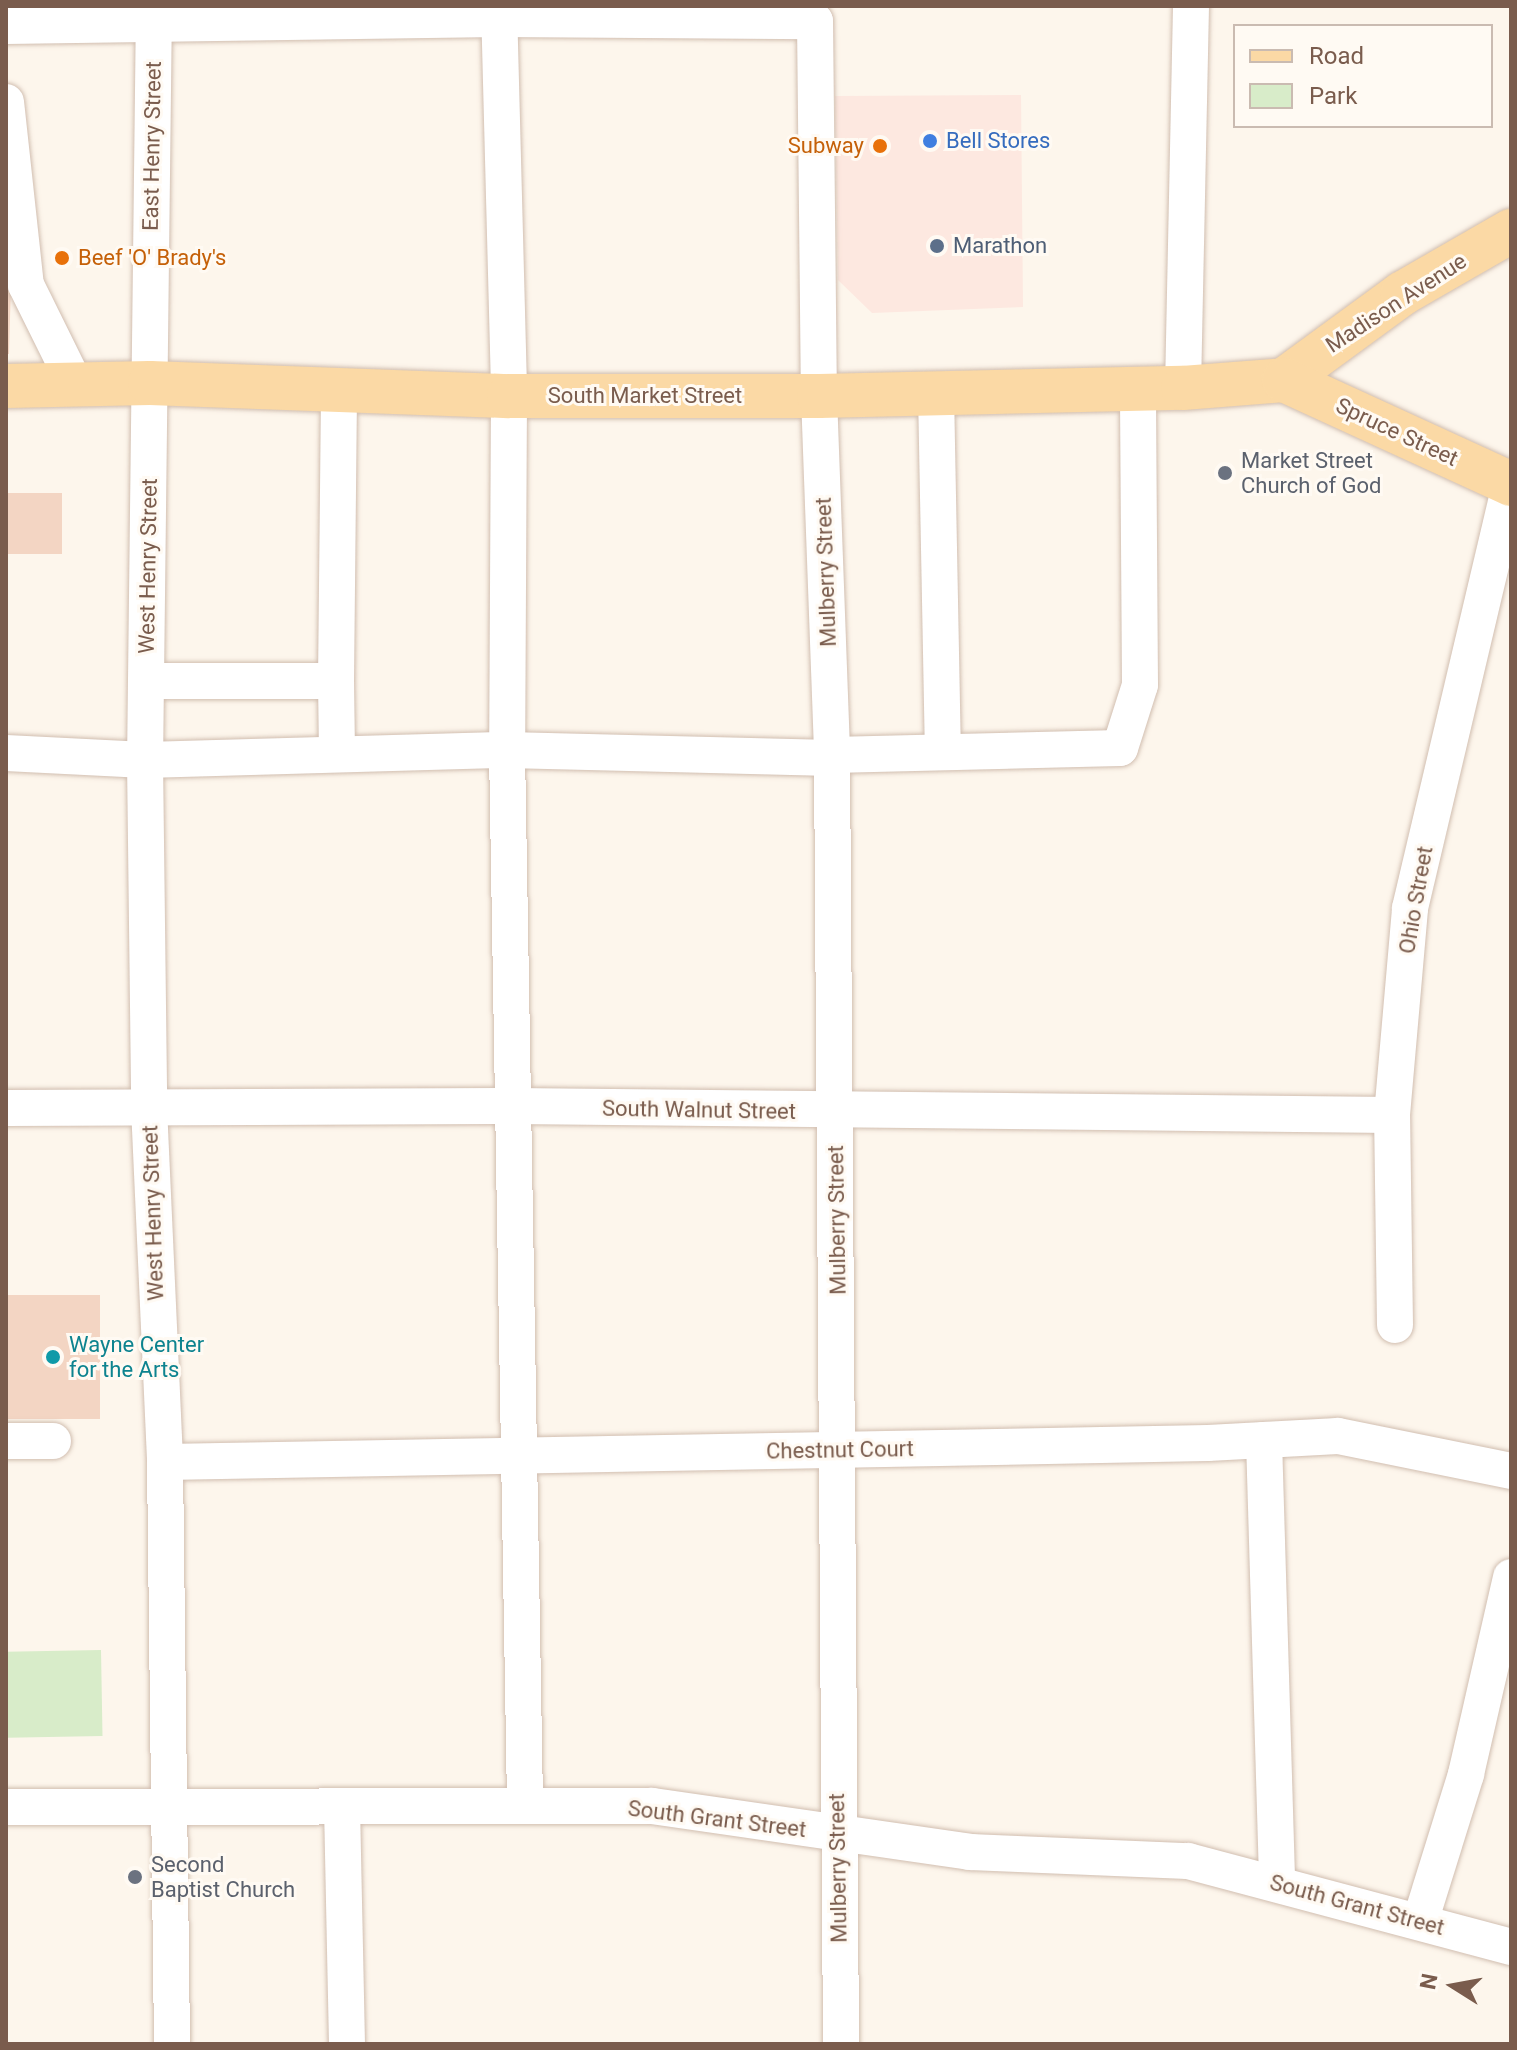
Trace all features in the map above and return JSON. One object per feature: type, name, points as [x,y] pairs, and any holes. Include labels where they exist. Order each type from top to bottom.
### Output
[{"type":"main road","name":"Madison Avenue","points":[[1284,380],[1403,293],[1511,231]]},
{"type":"main road","name":"South Market Street","points":[[6,386],[150,383],[509,396],[819,396],[1183,388],[1284,380]]},
{"type":"main road","name":"Spruce Street","points":[[1284,380],[1511,484]]},
{"type":"street","points":[[1183,388],[1191,6]]},
{"type":"street","points":[[6,26],[154,16],[500,13],[509,396],[507,750],[525,1806]]},
{"type":"street","name":"Mulberry Street","points":[[500,13],[815,21],[819,396],[832,756],[839,1450],[837,1834],[841,2044]]},
{"type":"street","name":"East Henry Street","points":[[150,383],[154,16]]},
{"type":"street","points":[[6,102],[26,285],[75,384]]},
{"type":"street","name":"West Henry Street","points":[[150,383],[145,760],[149,1107],[165,1462],[172,2044]]},
{"type":"street","points":[[6,753],[145,760],[507,750],[832,756],[1120,748],[1140,685],[1138,388]]},
{"type":"street","points":[[337,754],[339,390]]},
{"type":"street","points":[[936,392],[943,752]]},
{"type":"street","name":"Ohio Street","points":[[1395,1325],[1392,1115],[1410,908],[1511,484]]},
{"type":"street","points":[[146,681],[336,681]]},
{"type":"street","name":"South Walnut Street","points":[[6,1108],[513,1106],[836,1113],[1184,1110],[1392,1115]]},
{"type":"street","name":"Chestnut Court","points":[[165,1462],[839,1450],[1338,1436],[1511,1471]]},
{"type":"street","points":[[1264,1440],[1277,1883]]},
{"type":"street","points":[[6,1441],[53,1441]]},
{"type":"street","points":[[1420,1922],[1466,1774],[1511,1577]]},
{"type":"street","points":[[342,1806],[347,2044]]},
{"type":"street","name":"South Grant Street","points":[[6,1807],[652,1806],[970,1852],[1188,1861],[1511,1947]]},
{"type":"shaded area","points":[[1021,95],[1023,307],[872,313],[838,280],[835,96]]},
{"type":"green space","points":[[101,1650],[103,1736],[8,1738],[6,1652]]},
{"type":"building","points":[[6,212],[13,212],[9,354],[6,354]]},
{"type":"building","points":[[6,493],[62,493],[62,554],[6,554]]},
{"type":"building","name":"Wayne Center for the Arts","points":[[6,1295],[100,1295],[100,1419],[6,1419]]},
{"type":"place","name":"Bell Stores","points":[[930,141]]},
{"type":"place","name":"Subway","points":[[880,146]]},
{"type":"place","name":"Marathon","points":[[937,246]]},
{"type":"place","name":"Beef 'O' Brady's","points":[[62,258]]},
{"type":"place","name":"Market Street Church of God","points":[[1225,473]]},
{"type":"place","name":"Wayne Center for the Arts","points":[[53,1357]]},
{"type":"place","name":"Second Baptist Church","points":[[135,1877]]}]
